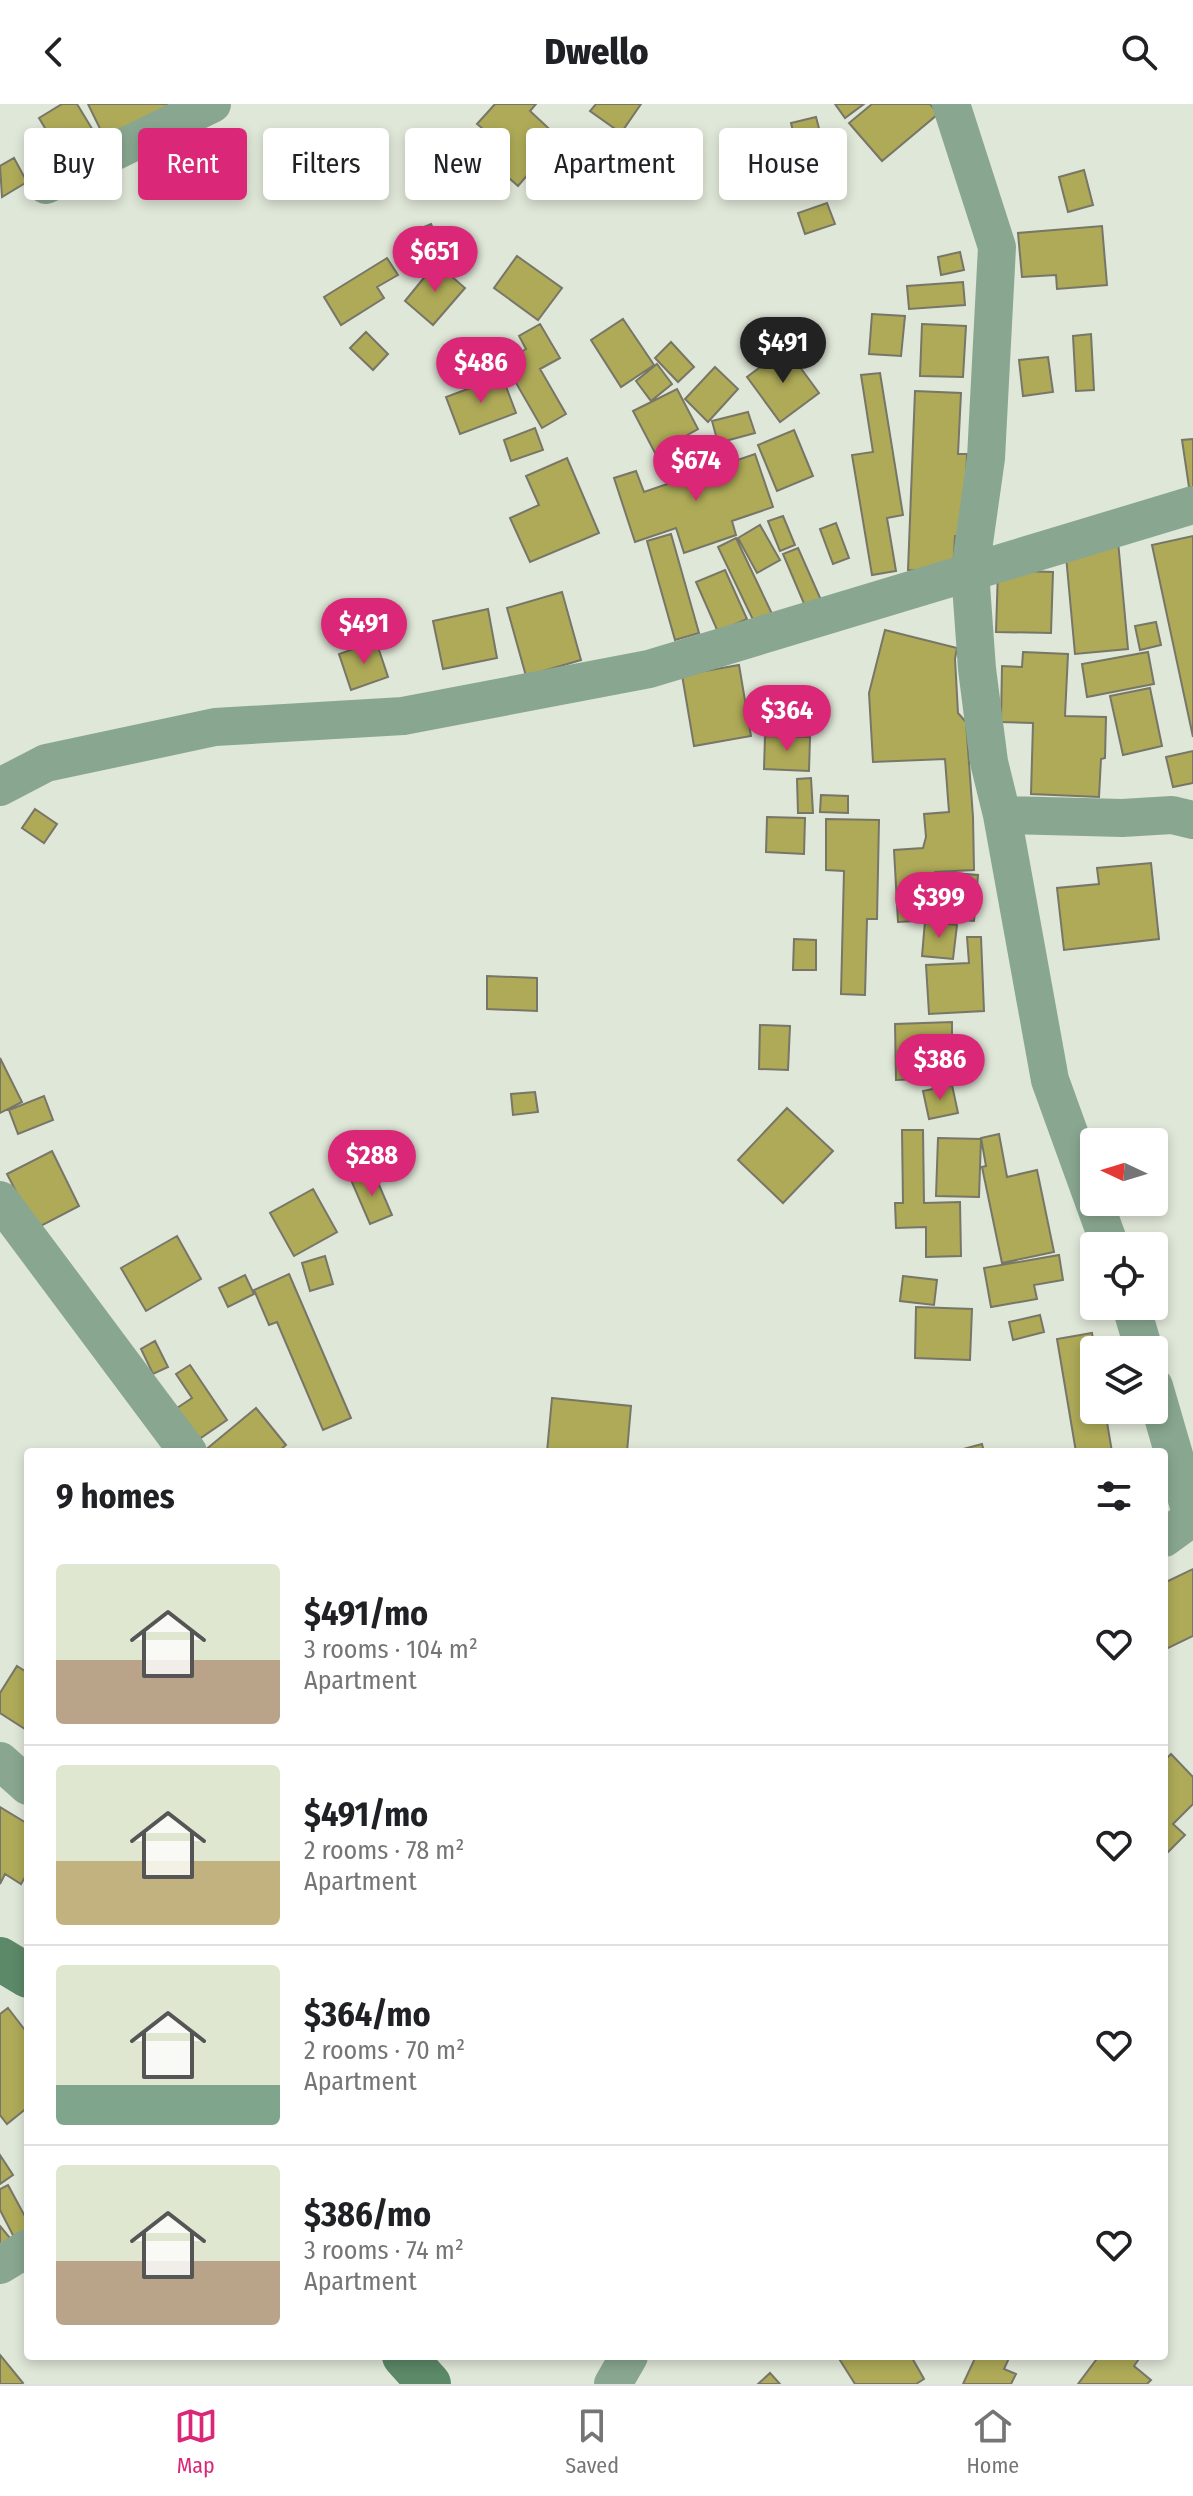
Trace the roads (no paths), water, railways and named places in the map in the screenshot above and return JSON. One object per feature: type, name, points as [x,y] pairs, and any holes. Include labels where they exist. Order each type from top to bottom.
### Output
[{"type":"main road","points":[[408,2360],[429,2384]]},
{"type":"street","points":[[122,148],[212,104]]},
{"type":"street","points":[[951,104],[997,247],[986,458],[970,571],[977,669],[989,762],[1002,815],[1050,1080],[1105,1232]]},
{"type":"street","points":[[0,787],[46,763],[215,727],[403,716],[649,669],[1193,505]]},
{"type":"street","points":[[1002,815],[1122,818],[1172,815],[1193,820]]},
{"type":"street","points":[[0,1200],[185,1448]]},
{"type":"street","points":[[1165,1424],[1193,1517],[1168,1535]]},
{"type":"street","points":[[0,1761],[24,1782]]},
{"type":"street","points":[[0,2265],[24,2250]]},
{"type":"street","points":[[613,2384],[627,2360]]}]
